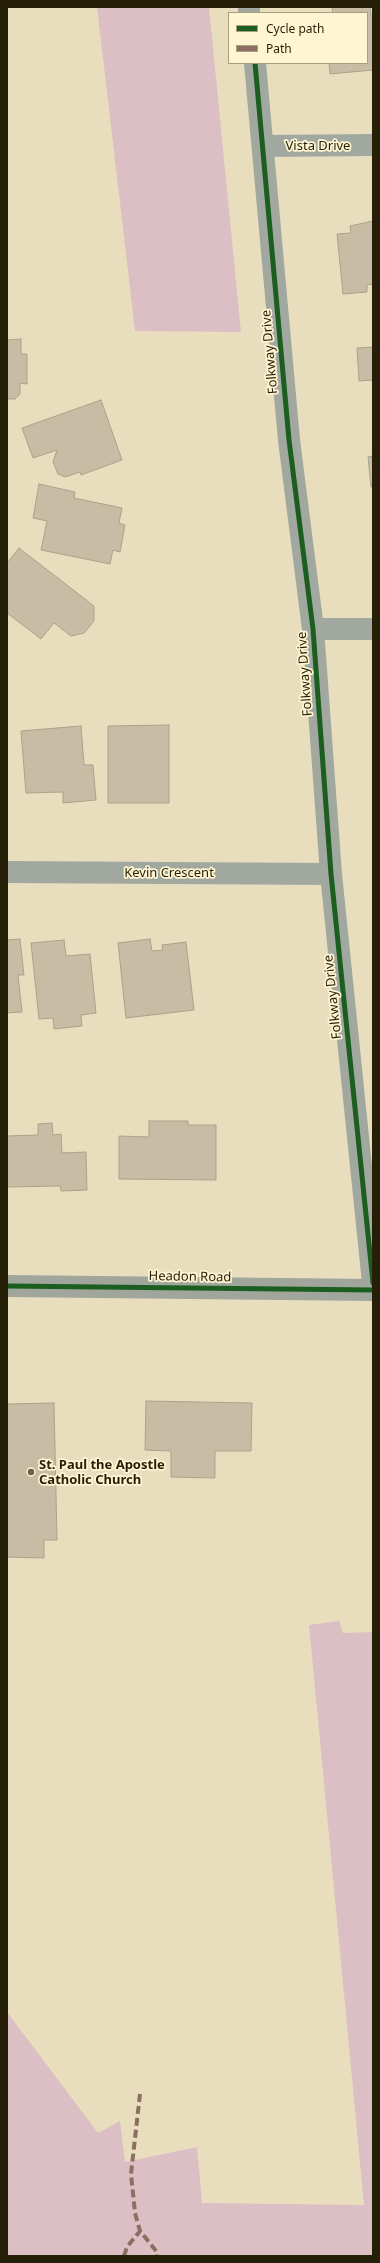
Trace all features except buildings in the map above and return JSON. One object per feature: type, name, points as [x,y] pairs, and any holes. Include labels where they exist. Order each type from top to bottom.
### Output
[{"type":"street","name":"Folkway Drive","points":[[255,64],[289,440],[313,629],[331,874],[373,1283]]},
{"type":"street","name":"Vista Drive","points":[[263,146],[373,145]]},
{"type":"street","points":[[313,629],[373,630]]},
{"type":"street","name":"Kevin Crescent","points":[[7,872],[331,874]]},
{"type":"street","name":"Headon Road","points":[[7,1286],[373,1290]]},
{"type":"shaded area","points":[[97,7],[209,7],[241,332],[135,331]]},
{"type":"shaded area","points":[[339,1621],[343,1633],[373,1632],[373,2256],[7,2256],[7,2012],[98,2133],[120,2121],[125,2162],[197,2147],[202,2203],[364,2205],[309,1625]]},
{"type":"marked path","points":[[140,2094],[131,2174],[135,2213],[140,2231],[157,2252],[157,2256]]},
{"type":"marked path","points":[[124,2256],[127,2247],[140,2231]]},
{"type":"cycle path","points":[[255,64],[289,440],[313,629],[331,874],[373,1283]]},
{"type":"cycle path","points":[[7,1286],[373,1290]]},
{"type":"place","name":"St. Paul the Apostle Catholic Church","points":[[31,1472]]}]
